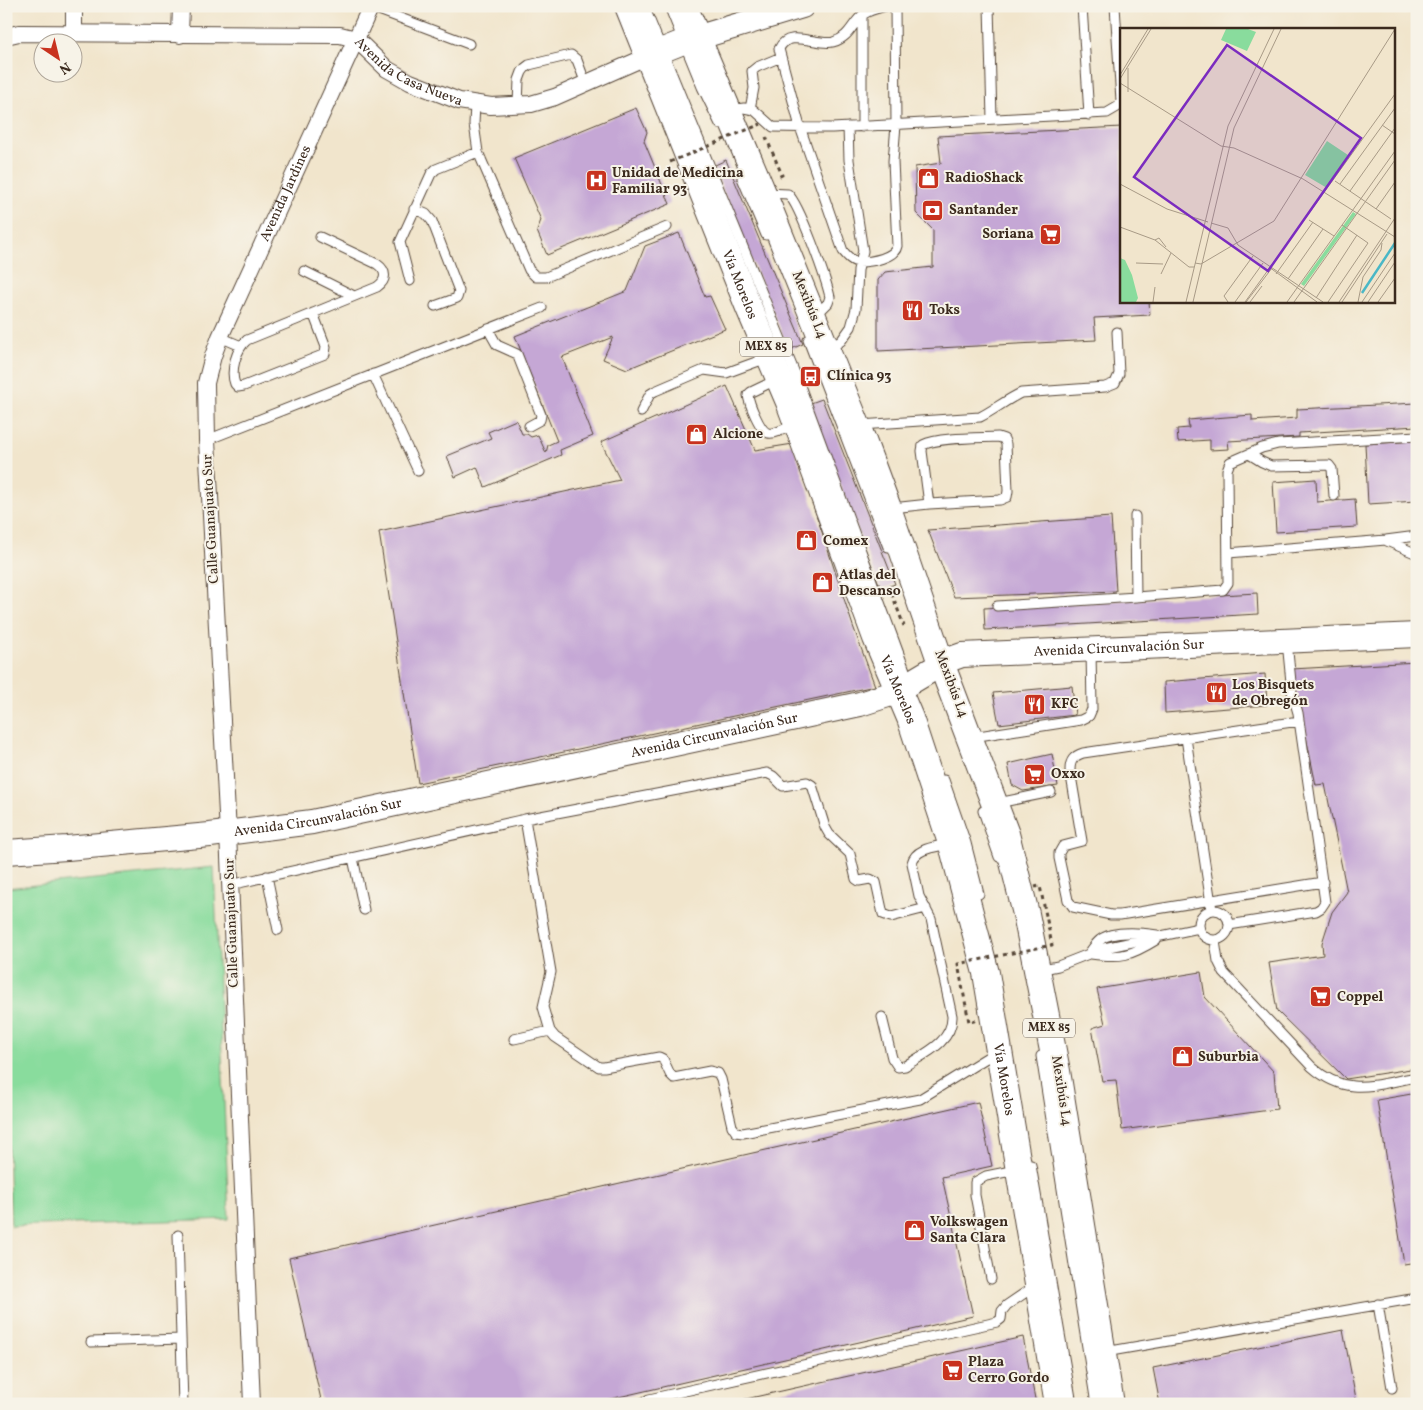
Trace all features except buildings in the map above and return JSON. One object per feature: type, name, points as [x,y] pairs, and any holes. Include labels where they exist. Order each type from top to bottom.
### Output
[{"type":"main road","name":"Vía Morelos","points":[[628,6],[673,47],[734,117],[809,322],[827,349],[888,508],[922,677],[910,718],[951,843],[975,926],[986,973],[998,1051],[1024,1160],[1038,1285],[1058,1404]]},
{"type":"main road","name":"Vía Morelos","points":[[684,7],[673,47],[775,368],[876,638],[922,677],[969,738],[988,803],[1006,834],[1016,872],[1057,1071],[1110,1404]]},
{"type":"street","points":[[74,6],[74,32]]},
{"type":"street","points":[[180,35],[181,6]]},
{"type":"street","name":"Avenida Jardines","points":[[206,383],[210,364],[220,337],[371,6]]},
{"type":"street","points":[[673,47],[765,12],[802,6]]},
{"type":"street","name":"Avenida Casa Nueva","points":[[10,32],[32,32]]},
{"type":"street","name":"Avenida Casa Nueva","points":[[82,33],[340,35],[356,39],[380,63],[398,76],[439,94],[475,105],[504,107],[531,104],[555,97],[673,47]]},
{"type":"street","name":"Calle Guanajuato Sur","points":[[206,383],[207,440],[228,834],[252,1404]]},
{"type":"street","name":"Avenida Circunvalación Sur","points":[[6,852],[228,834],[330,818],[860,704],[880,698],[962,655],[1417,634]]},
{"type":"lane","points":[[371,6],[469,44]]},
{"type":"lane","points":[[644,6],[673,47],[799,383],[922,677]]},
{"type":"lane","points":[[886,6],[869,11],[862,16],[852,30],[833,42],[826,43],[798,39],[783,43],[779,49],[800,127],[844,251],[848,258],[859,262],[888,257],[897,250],[893,161],[896,126],[895,6]]},
{"type":"lane","points":[[989,6],[992,119]]},
{"type":"lane","points":[[1082,6],[1089,114]]},
{"type":"lane","points":[[1115,6],[1120,85]]},
{"type":"lane","points":[[862,16],[862,127]]},
{"type":"lane","points":[[518,105],[520,76],[529,65],[571,55],[577,60],[586,84]]},
{"type":"lane","points":[[734,117],[754,88],[752,71],[781,57]]},
{"type":"lane","points":[[734,117],[754,110],[773,127],[896,126],[1107,113],[1120,103]]},
{"type":"lane","points":[[475,105],[474,124],[478,152],[529,270],[536,277],[546,277],[667,227]]},
{"type":"lane","points":[[827,349],[841,341],[851,327],[856,309],[859,262],[863,246],[849,160],[848,127]]},
{"type":"lane","points":[[410,281],[400,242],[433,172],[478,152]]},
{"type":"lane","points":[[738,166],[771,247]]},
{"type":"lane","points":[[414,209],[426,214],[432,222],[459,291],[457,298],[435,306]]},
{"type":"lane","points":[[314,313],[326,347],[326,352],[322,356],[244,386],[238,386],[234,382],[233,373],[242,346],[247,340],[380,285],[385,278],[384,270],[378,264],[320,237]]},
{"type":"lane","points":[[304,271],[354,296]]},
{"type":"lane","points":[[207,440],[542,308]]},
{"type":"lane","name":"Mexibús L4","points":[[809,322],[892,558]]},
{"type":"lane","points":[[488,329],[497,345],[515,352],[518,356],[541,415],[540,420],[529,426]]},
{"type":"lane","points":[[857,425],[980,417],[1009,398],[1021,393],[1106,387],[1115,382],[1119,374],[1117,332]]},
{"type":"lane","points":[[220,337],[242,346]]},
{"type":"lane","points":[[641,412],[650,394],[654,391],[704,370],[726,373],[775,368]]},
{"type":"lane","points":[[775,368],[748,395],[749,401],[766,432],[771,433],[797,423]]},
{"type":"lane","points":[[373,374],[418,471]]},
{"type":"lane","points":[[997,606],[1223,590],[1228,582],[1227,470],[1230,462],[1262,448],[1278,444],[1417,436]]},
{"type":"lane","points":[[888,508],[1000,500],[1006,497],[1008,491],[1006,444],[1004,438],[965,438],[930,442],[924,445],[922,451],[928,504]]},
{"type":"lane","points":[[1249,454],[1272,466],[1329,465],[1332,468],[1334,496]]},
{"type":"lane","points":[[1135,516],[1136,597]]},
{"type":"lane","points":[[1228,553],[1417,536]]},
{"type":"lane","points":[[1386,540],[1417,554]]},
{"type":"lane","points":[[1229,926],[1316,910],[1321,908],[1325,902],[1299,721],[1292,692],[1287,640]]},
{"type":"lane","points":[[969,738],[1081,720],[1089,716],[1092,709],[1091,650]]},
{"type":"lane","points":[[1299,721],[1083,753],[1072,759],[1070,770],[1082,841],[1063,846],[1059,853],[1059,858],[1068,900],[1073,906],[1116,915],[1211,905],[1323,882]]},
{"type":"lane","points":[[1186,738],[1211,905],[1225,915],[1229,926],[1225,936],[1215,941],[1208,940],[1203,936],[1198,924],[1200,918],[1211,905]]},
{"type":"lane","points":[[940,769],[966,842],[980,902]]},
{"type":"lane","points":[[230,885],[525,819],[767,773],[784,786],[807,782],[813,787],[827,831],[850,854],[856,879],[859,881],[870,880],[876,882],[882,914],[891,917],[926,908]]},
{"type":"lane","points":[[1003,869],[988,803],[1051,792]]},
{"type":"lane","points":[[525,819],[551,972],[544,1008],[550,1031],[555,1038],[599,1067],[604,1068],[659,1057],[664,1059],[668,1070],[674,1078],[710,1071],[718,1073],[732,1126],[739,1133],[920,1099],[998,1051]]},
{"type":"lane","points":[[882,1017],[892,1058],[898,1067],[905,1066],[942,1042],[951,1029],[950,1006],[931,919],[919,896],[913,860],[918,853],[951,843]]},
{"type":"lane","points":[[353,858],[364,910]]},
{"type":"lane","points":[[267,876],[278,930]]},
{"type":"lane","points":[[1037,970],[1058,966],[1104,948],[1199,928]]},
{"type":"lane","points":[[1215,941],[1218,961],[1224,973],[1322,1076],[1344,1086],[1357,1087],[1417,1077]]},
{"type":"lane","points":[[514,1039],[550,1031]]},
{"type":"lane","name":"Mexibús L4","points":[[1040,1051],[1096,1404]]},
{"type":"lane","points":[[991,1279],[975,1195],[976,1182],[1024,1160],[1072,1404]]},
{"type":"lane","points":[[178,1234],[183,1404]]},
{"type":"lane","points":[[641,1404],[649,1400],[997,1322],[1002,1319],[1002,1311],[1007,1305],[1038,1285]]},
{"type":"lane","points":[[1102,1352],[1417,1298]]},
{"type":"lane","points":[[1378,1304],[1392,1388]]},
{"type":"lane","points":[[91,1342],[181,1339]]},
{"type":"path","points":[[670,162],[761,124]]},
{"type":"path","points":[[974,1019],[974,1021],[969,1022],[958,964],[1052,945],[1040,886],[1035,887]]},
{"type":"green space","points":[[214,867],[229,1219],[11,1226],[6,1092],[6,888]]},
{"type":"place","name":"RadioShack","points":[[929,178]]},
{"type":"place","name":"Unidad de Medicina Familiar 93","points":[[596,181]]},
{"type":"place","name":"Santander","points":[[933,210]]},
{"type":"place","name":"Soriana","points":[[1050,234]]},
{"type":"place","name":"Toks","points":[[913,310]]},
{"type":"place","name":"Clínica 93","points":[[811,376]]},
{"type":"place","name":"Alcione","points":[[697,434]]},
{"type":"place","name":"Comex","points":[[807,541]]},
{"type":"place","name":"Atlas del Descanso","points":[[823,583]]},
{"type":"place","name":"Los Bisquets de Obregón","points":[[1216,693]]},
{"type":"place","name":"KFC","points":[[1035,704]]},
{"type":"place","name":"Oxxo","points":[[1035,774]]},
{"type":"place","name":"Coppel","points":[[1321,997]]},
{"type":"place","name":"Suburbia","points":[[1182,1057]]},
{"type":"place","name":"Volkswagen Santa Clara","points":[[914,1230]]},
{"type":"place","name":"Plaza Cerro Gordo","points":[[952,1370]]}]
